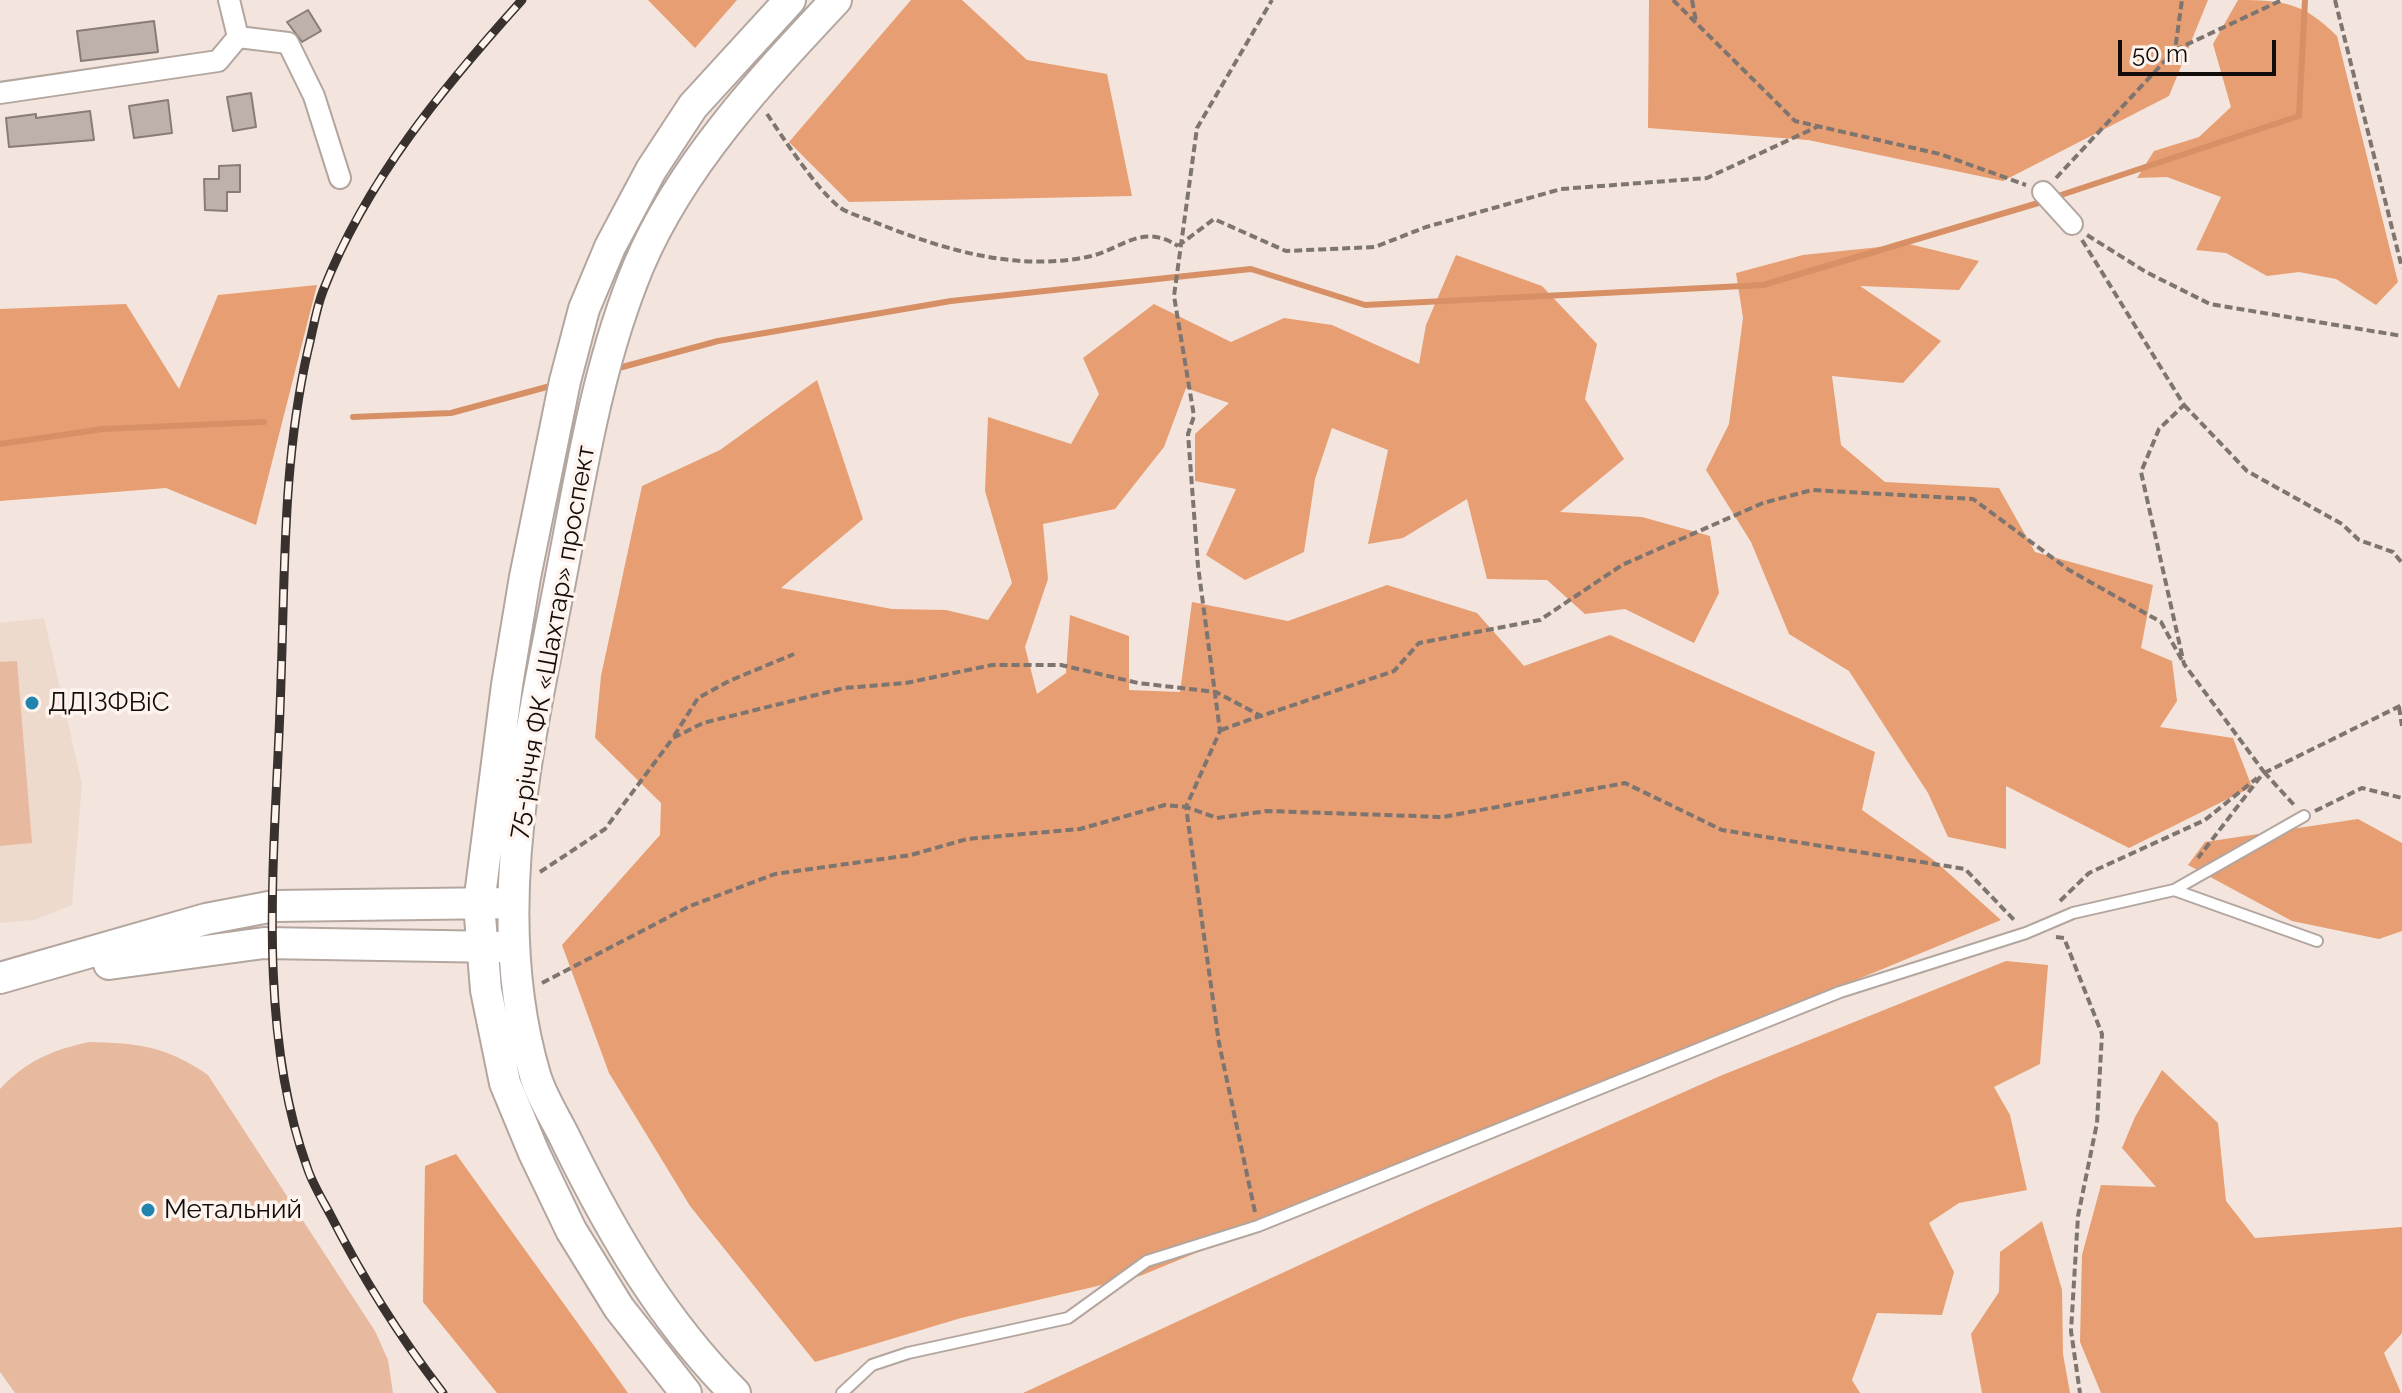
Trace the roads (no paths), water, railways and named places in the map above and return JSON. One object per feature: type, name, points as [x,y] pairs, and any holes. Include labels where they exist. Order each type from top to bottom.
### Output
[{"type":"main road","name":"75-річчя ФК «Шахтар» проспект","points":[[686,1393],[619,1308],[571,1230],[534,1153],[505,1083],[481,947],[479,904],[507,685],[565,381],[584,309],[623,222],[651,170],[693,106],[790,0]]},
{"type":"main road","name":"75-річчя ФК «Шахтар» проспект","points":[[735,1393],[648,1289],[602,1213],[535,1077],[520,998],[515,947],[517,818],[596,391],[640,264],[681,190],[725,126],[776,64],[836,0]]},
{"type":"main road","points":[[0,979],[206,919],[274,906],[514,903]]},
{"type":"main road","points":[[0,979],[264,943],[515,947]]},
{"type":"street","points":[[229,0],[238,37]]},
{"type":"street","points":[[0,93],[218,61],[238,37]]},
{"type":"street","points":[[238,37],[288,43],[314,96],[340,178]]},
{"type":"street","points":[[2043,192],[2072,224]]},
{"type":"lane","points":[[842,1393],[872,1365],[908,1353],[1068,1318],[1147,1261],[1258,1226],[1840,992],[2026,933],[2073,913],[2174,890],[2304,816]]},
{"type":"lane","points":[[2174,890],[2317,941]]},
{"type":"waterway","points":[[2055,197],[2299,116],[2305,0]]},
{"type":"waterway","points":[[615,369],[718,341],[951,301],[1251,269],[1365,305],[1763,285],[2045,201]]},
{"type":"waterway","points":[[353,417],[451,413],[554,385]]},
{"type":"waterway","points":[[0,444],[103,429],[264,422]]},
{"type":"railway","points":[[443,1393],[382,1306],[317,1191],[290,1109],[280,1050],[272,926],[287,514],[294,432],[308,350],[321,298],[341,250],[361,211],[409,137],[463,67],[522,0]]},
{"type":"place","name":"ДДІЗФВіС","points":[[32,703]]},
{"type":"place","name":"Метальний","points":[[148,1210]]}]
